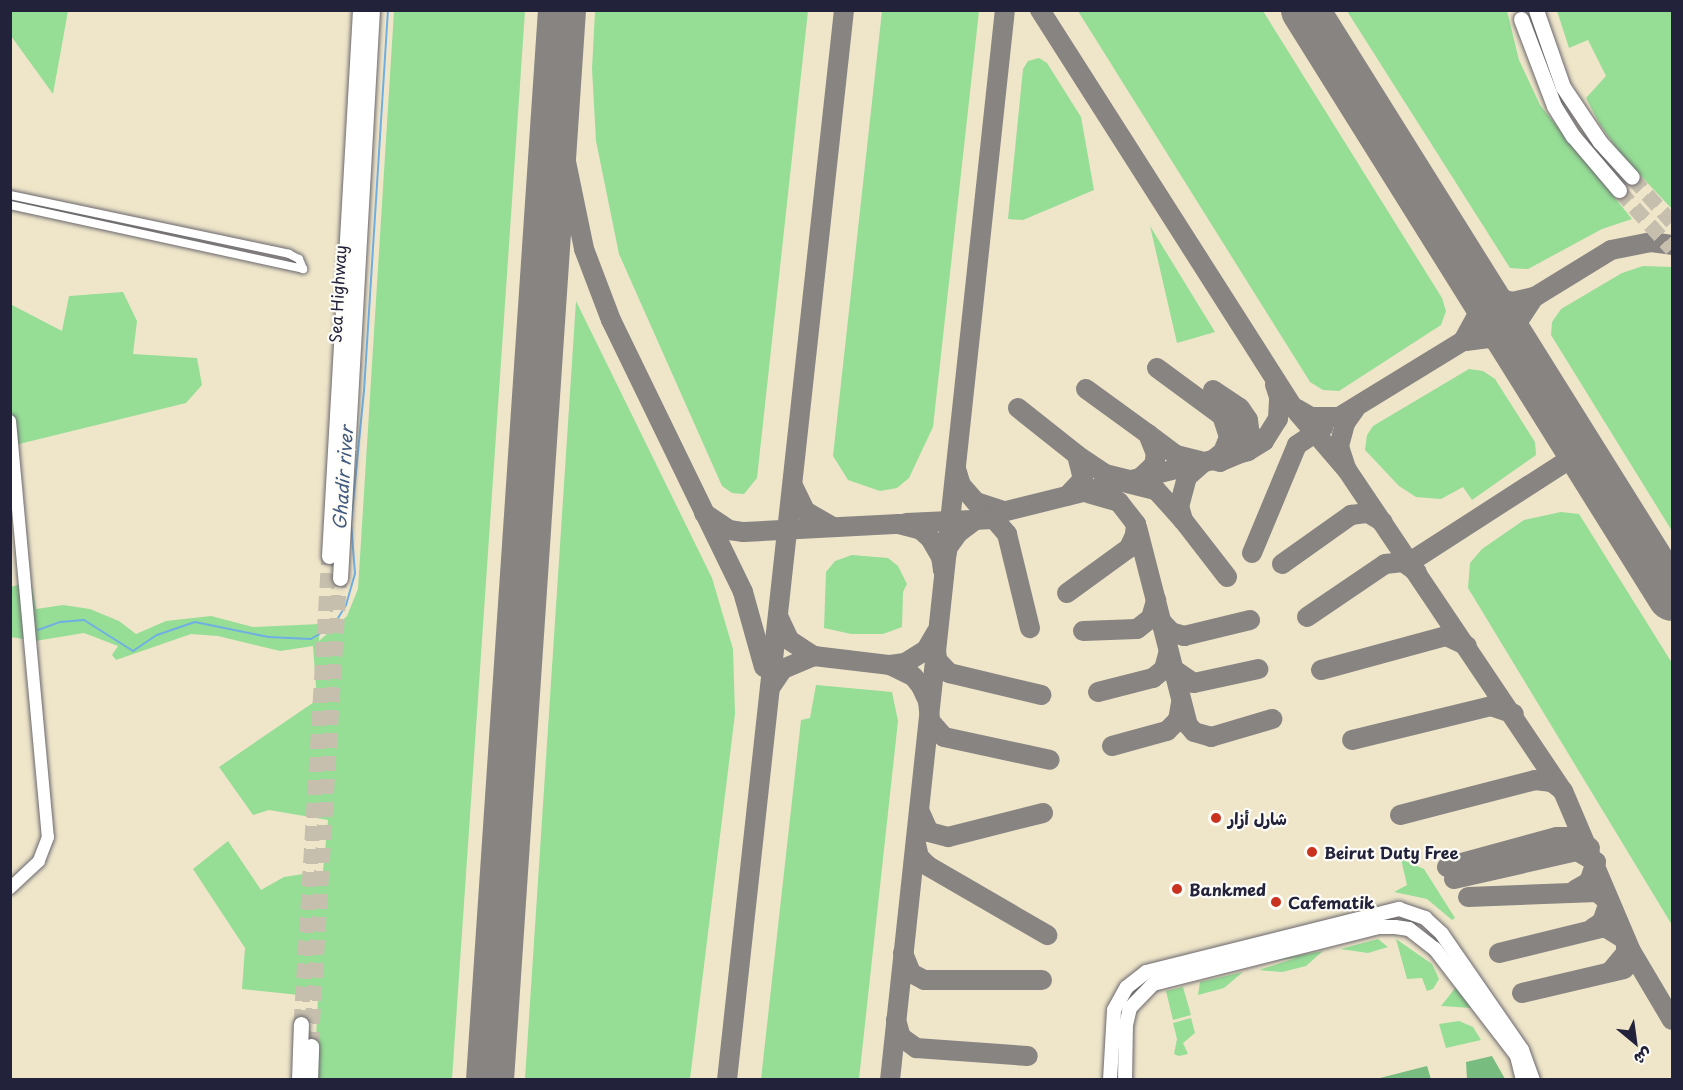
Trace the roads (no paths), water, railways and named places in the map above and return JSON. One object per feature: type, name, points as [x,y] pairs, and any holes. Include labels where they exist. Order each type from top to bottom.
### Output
[{"type":"highway","name":"Sea Highway","points":[[329,556],[360,10]]},
{"type":"highway","name":"Sea Highway","points":[[340,578],[372,10]]},
{"type":"highway","points":[[1536,10],[1563,87],[1600,142],[1632,177]]},
{"type":"highway","points":[[1521,19],[1554,106],[1573,136],[1619,190]]},
{"type":"highway","points":[[299,1080],[301,1024]]},
{"type":"highway","points":[[310,1080],[311,1046]]},
{"type":"main road","points":[[1110,1080],[1114,1010],[1127,987],[1146,972],[1385,910],[1412,912],[1442,934],[1529,1076],[1542,1080]]},
{"type":"main road","points":[[1125,1080],[1125,1025],[1130,1008],[1153,984],[1379,927],[1395,927],[1422,936],[1445,960],[1517,1056],[1529,1076]]},
{"type":"street","points":[[10,195],[296,257],[303,269],[10,206]]},
{"type":"street","points":[[116,228],[118,218]]},
{"type":"street","points":[[227,251],[230,242]]},
{"type":"street","points":[[241,254],[244,245]]},
{"type":"street","points":[[10,421],[48,837],[39,861],[15,878],[10,888]]},
{"type":"waterway","name":"Ghadir river","points":[[38,630],[60,622],[84,620],[133,651],[157,635],[195,622],[268,637],[311,639],[333,626],[346,605],[355,573],[351,523],[364,391],[388,10]]},
{"type":"tunnel","points":[[1632,177],[1672,222]]},
{"type":"tunnel","points":[[1619,190],[1672,249]]},
{"type":"tunnel","points":[[301,1024],[329,556]]},
{"type":"tunnel","points":[[311,1046],[340,578]]},
{"type":"place","name":"شارل أزار","points":[[1216,818]]},
{"type":"place","name":"Beirut Duty Free","points":[[1312,852]]},
{"type":"place","name":"Bankmed","points":[[1177,889]]},
{"type":"place","name":"Cafematik","points":[[1276,902]]}]
